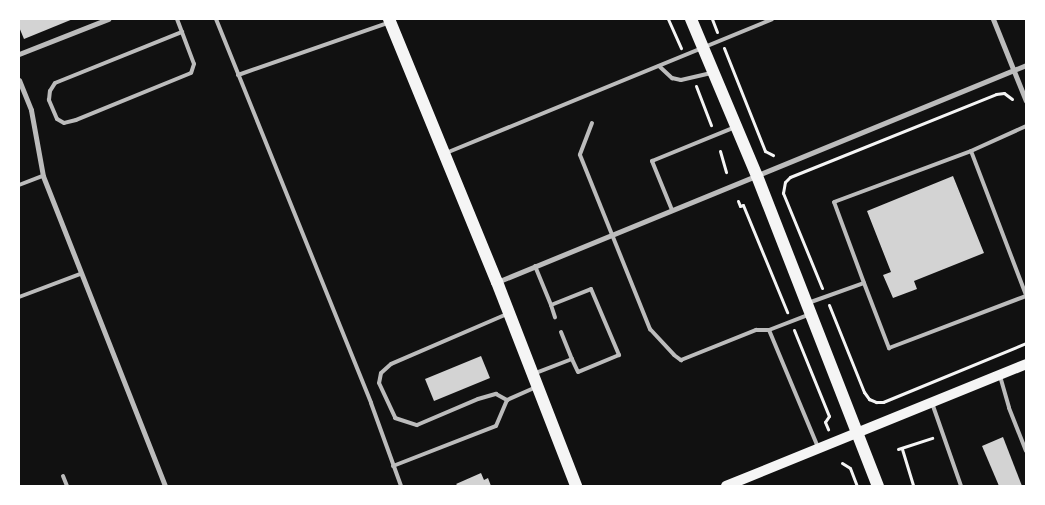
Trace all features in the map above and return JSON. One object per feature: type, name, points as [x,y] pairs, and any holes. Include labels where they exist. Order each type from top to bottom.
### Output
[{"type":"main road","points":[[691,19],[757,176],[878,486]]},
{"type":"main road","points":[[392,20],[576,486]]},
{"type":"main road","points":[[726,486],[1026,364]]},
{"type":"street","points":[[19,54],[108,19]]},
{"type":"street","points":[[994,19],[1026,101]]},
{"type":"street","points":[[496,282],[1026,65]]},
{"type":"street","points":[[19,80],[31,110],[43,176],[80,274],[166,486]]},
{"type":"lane","points":[[177,19],[182,32],[194,64],[191,73],[76,120],[64,123],[57,120],[49,100],[50,90],[55,83],[182,32]]},
{"type":"lane","points":[[216,19],[371,403],[401,486]]},
{"type":"lane","points":[[444,154],[772,19]]},
{"type":"lane","points":[[238,75],[392,20]]},
{"type":"lane","points":[[659,66],[672,78],[681,80],[714,72]]},
{"type":"lane","points":[[592,123],[580,155],[650,329],[681,360],[756,330],[769,330],[808,309],[826,296],[864,283]]},
{"type":"lane","points":[[672,210],[652,161],[736,126]]},
{"type":"lane","points":[[971,151],[1026,296],[889,348],[834,202],[971,151],[1026,126]]},
{"type":"lane","points":[[19,185],[43,176]]},
{"type":"lane","points":[[535,266],[556,317]]},
{"type":"lane","points":[[19,297],[80,274]]},
{"type":"lane","points":[[551,305],[591,289],[619,355],[578,372],[561,332]]},
{"type":"lane","points":[[507,400],[496,394],[417,425],[395,418],[379,383],[381,373],[391,364],[509,314]]},
{"type":"lane","points":[[769,330],[819,449]]},
{"type":"lane","points":[[532,374],[572,359]]},
{"type":"lane","points":[[1000,376],[1008,408],[1026,451]]},
{"type":"lane","points":[[394,466],[496,426],[507,400],[537,386]]},
{"type":"lane","points":[[932,403],[960,485]]},
{"type":"lane","points":[[63,476],[67,486]]},
{"type":"path","points":[[668,19],[681,49]]},
{"type":"path","points":[[712,19],[718,35]]},
{"type":"path","points":[[724,48],[765,151],[773,154]]},
{"type":"path","points":[[694,82],[711,125]]},
{"type":"path","points":[[1012,99],[1004,93],[996,94],[790,177],[784,182],[783,193],[864,392],[869,399],[876,402],[884,402],[1026,343]]},
{"type":"path","points":[[720,151],[726,165],[726,172]]},
{"type":"path","points":[[738,201],[740,206],[743,205],[787,312]]},
{"type":"path","points":[[794,329],[829,416],[825,422],[828,428]]},
{"type":"path","points":[[898,449],[932,438]]},
{"type":"path","points":[[902,448],[913,486]]},
{"type":"path","points":[[842,463],[850,468],[858,486]]},
{"type":"building","points":[[19,19],[73,19],[24,39],[19,27]]},
{"type":"building","points":[[953,176],[984,253],[914,281],[917,289],[893,298],[883,275],[891,272],[867,211]]},
{"type":"building","points":[[481,356],[490,378],[434,401],[425,379]]},
{"type":"building","points":[[1003,437],[1022,486],[999,486],[982,446]]},
{"type":"building","points":[[481,473],[484,480],[488,478],[491,486],[458,486],[456,484]]}]
